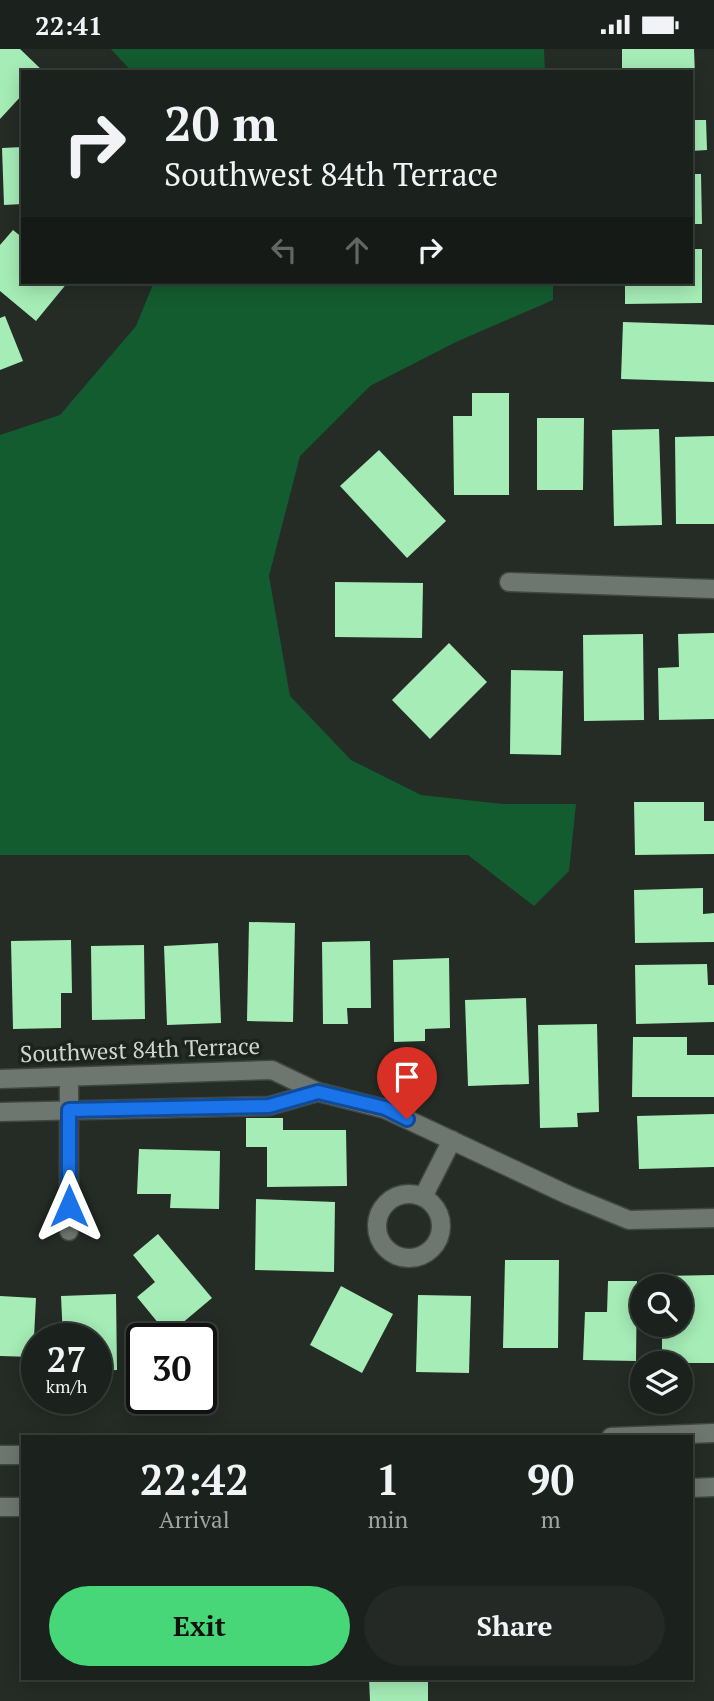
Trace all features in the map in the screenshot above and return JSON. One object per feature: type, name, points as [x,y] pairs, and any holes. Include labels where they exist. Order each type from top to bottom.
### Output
[{"type":"street","points":[[509,582],[714,589]]},
{"type":"street","name":"Southwest 84th Terrace","points":[[0,1079],[272,1070],[318,1092],[385,1108],[629,1220],[714,1218]]},
{"type":"street","points":[[69,1077],[69,1231]]},
{"type":"street","name":"Southwest 84th Terrace","points":[[0,1112],[269,1106],[318,1092]]},
{"type":"street","points":[[423,1197],[452,1140]]},
{"type":"street","points":[[662,1435],[714,1433]]},
{"type":"street","points":[[0,1455],[21,1455]]},
{"type":"street","points":[[693,1488],[714,1487]]},
{"type":"street","points":[[0,1507],[21,1507]]},
{"type":"shaded area","points":[[111,49],[544,49],[545,70],[130,70]]},
{"type":"shaded area","points":[[153,284],[553,284],[553,300],[456,342],[370,386],[300,456],[269,576],[290,696],[351,760],[421,795],[503,804],[576,804],[569,871],[534,906],[468,855],[0,855],[0,435],[60,415],[136,326]]},
{"type":"building","points":[[0,49],[20,49],[42,70],[21,70],[21,96],[0,119]]},
{"type":"building","points":[[622,49],[694,49],[695,75],[693,70],[622,70]]},
{"type":"building","points":[[693,120],[706,120],[707,150],[693,151]]},
{"type":"building","points":[[21,147],[21,204],[4,205],[2,148]]},
{"type":"building","points":[[693,174],[701,174],[702,224],[693,224]]},
{"type":"building","points":[[13,230],[21,236],[21,284],[66,284],[36,321],[0,291],[0,245]]},
{"type":"building","points":[[693,249],[702,249],[702,303],[625,304],[625,284],[693,284]]},
{"type":"building","points":[[5,316],[23,361],[0,370],[0,318]]},
{"type":"building","points":[[623,322],[714,325],[714,382],[621,379]]},
{"type":"building","points":[[472,393],[509,393],[509,495],[454,495],[453,416],[472,416]]},
{"type":"building","points":[[537,418],[584,418],[583,490],[537,490]]},
{"type":"building","points":[[659,429],[662,525],[614,526],[612,430]]},
{"type":"building","points":[[714,436],[714,524],[676,524],[675,437]]},
{"type":"building","points":[[379,450],[446,521],[407,558],[340,486]]},
{"type":"building","points":[[335,582],[423,583],[422,638],[335,637]]},
{"type":"building","points":[[714,633],[714,719],[659,720],[658,668],[679,667],[678,634]]},
{"type":"building","points":[[643,634],[644,720],[584,721],[583,635]]},
{"type":"building","points":[[449,643],[487,682],[430,739],[392,700]]},
{"type":"building","points":[[511,670],[563,671],[561,755],[510,754]]},
{"type":"building","points":[[634,802],[704,802],[704,821],[714,821],[714,854],[635,855]]},
{"type":"building","points":[[703,888],[703,914],[714,913],[714,942],[635,943],[634,890]]},
{"type":"building","points":[[249,922],[295,923],[293,1022],[247,1021]]},
{"type":"building","points":[[71,940],[72,993],[61,993],[61,1028],[13,1029],[11,941]]},
{"type":"building","points":[[370,941],[371,1008],[347,1008],[348,1024],[323,1024],[322,942]]},
{"type":"building","points":[[218,943],[221,1023],[167,1025],[164,946]]},
{"type":"building","points":[[144,945],[145,1019],[92,1020],[91,946]]},
{"type":"building","points":[[449,958],[450,1028],[425,1029],[425,1041],[394,1042],[393,960]]},
{"type":"building","points":[[707,964],[708,985],[714,985],[714,1022],[636,1024],[635,965]]},
{"type":"building","points":[[526,998],[529,1084],[468,1086],[465,1000]]},
{"type":"building","points":[[597,1024],[599,1112],[577,1113],[578,1127],[540,1128],[538,1025]]},
{"type":"building","points":[[633,1037],[687,1037],[687,1055],[714,1055],[714,1097],[632,1097]]},
{"type":"building","points":[[714,1114],[714,1167],[639,1169],[637,1116]]},
{"type":"building","points":[[246,1118],[283,1118],[283,1130],[346,1130],[347,1186],[267,1187],[267,1147],[246,1147]]},
{"type":"building","points":[[139,1149],[220,1151],[219,1209],[170,1208],[171,1194],[137,1194]]},
{"type":"building","points":[[256,1199],[335,1202],[334,1272],[255,1270]]},
{"type":"building","points":[[158,1234],[212,1298],[182,1323],[158,1323],[137,1297],[155,1282],[133,1255]]},
{"type":"building","points":[[505,1260],[559,1260],[558,1348],[503,1348]]},
{"type":"building","points":[[693,1275],[714,1275],[714,1363],[693,1363],[693,1351],[662,1351],[662,1337],[693,1337]]},
{"type":"building","points":[[608,1281],[630,1281],[630,1337],[636,1337],[636,1351],[630,1351],[630,1361],[583,1360],[585,1312],[607,1312]]},
{"type":"building","points":[[341,1286],[393,1314],[362,1373],[310,1345]]},
{"type":"building","points":[[116,1294],[117,1370],[112,1370],[112,1323],[62,1323],[61,1296]]},
{"type":"building","points":[[418,1295],[471,1296],[469,1373],[416,1372]]},
{"type":"building","points":[[0,1296],[36,1298],[35,1323],[21,1323],[21,1357],[0,1356]]},
{"type":"building","points":[[20,1609],[21,1609],[21,1644]]},
{"type":"building","points":[[369,1680],[428,1680],[428,1701],[370,1701]]},
{"type":"route","points":[[69,1206],[69,1110],[269,1106],[318,1092],[385,1108],[407,1119]]}]
